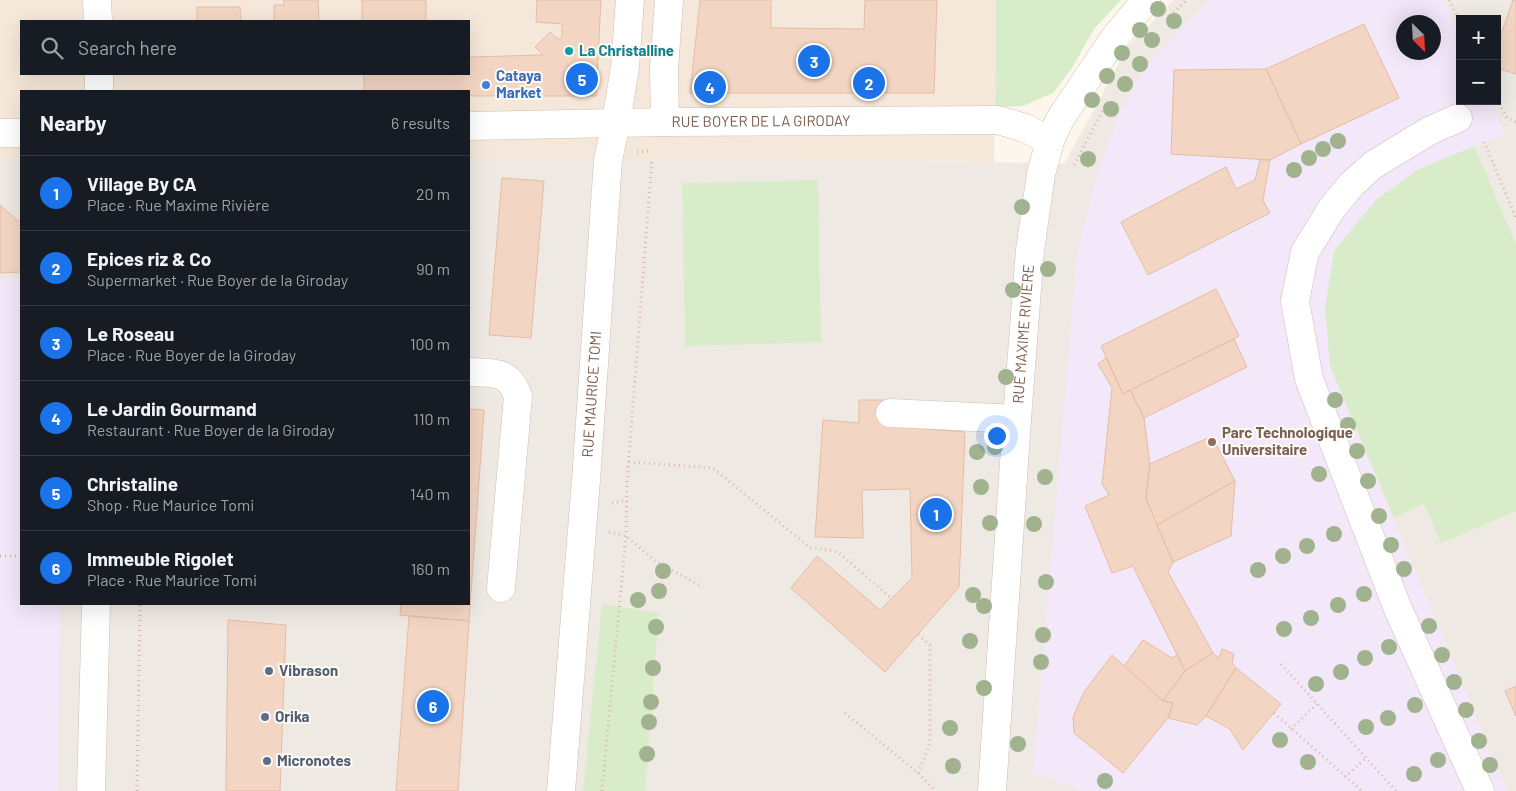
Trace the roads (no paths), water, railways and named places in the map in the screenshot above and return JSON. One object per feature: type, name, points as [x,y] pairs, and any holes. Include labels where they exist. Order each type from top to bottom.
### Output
[{"type":"street","points":[[98,0],[98,20]]},
{"type":"street","name":"RUE MAURICE TOMI","points":[[561,791],[586,480],[608,160],[625,68],[630,0]]},
{"type":"street","points":[[664,122],[664,69],[668,0]]},
{"type":"street","name":"RUE MAXIME RIVIÈRE","points":[[992,791],[1030,250],[1041,174],[1050,141],[1060,119],[1113,40],[1146,0]]},
{"type":"street","points":[[99,75],[99,90]]},
{"type":"street","points":[[1458,118],[1429,131],[1373,165],[1351,185],[1332,208],[1305,252],[1295,301],[1309,379],[1398,609],[1480,791]]},
{"type":"street","name":"RUE BOYER DE LA GIRODAY","points":[[470,126],[664,122],[998,120],[1025,128],[1050,141]]},
{"type":"street","points":[[0,133],[20,133]]},
{"type":"street","points":[[470,372],[506,377],[512,382],[518,396],[502,588]]},
{"type":"street","points":[[890,413],[1017,419]]},
{"type":"street","points":[[91,791],[96,605]]},
{"type":"place","name":"La Christalline","points":[[569,51]]},
{"type":"place","name":"Le Roseau","points":[[814,61]]},
{"type":"place","name":"Christaline","points":[[582,79]]},
{"type":"place","name":"Epices riz & Co","points":[[869,83]]},
{"type":"place","name":"Cataya Market","points":[[486,85]]},
{"type":"place","name":"Le Jardin Gourmand","points":[[710,87]]},
{"type":"place","name":"Parc Technologique Universitaire","points":[[1212,442]]},
{"type":"place","name":"Village By CA","points":[[936,514]]},
{"type":"place","name":"Vibrason","points":[[269,671]]},
{"type":"place","name":"Immeuble Rigolet","points":[[433,706]]},
{"type":"place","name":"Orika","points":[[265,717]]},
{"type":"place","name":"Micronotes","points":[[267,761]]}]
